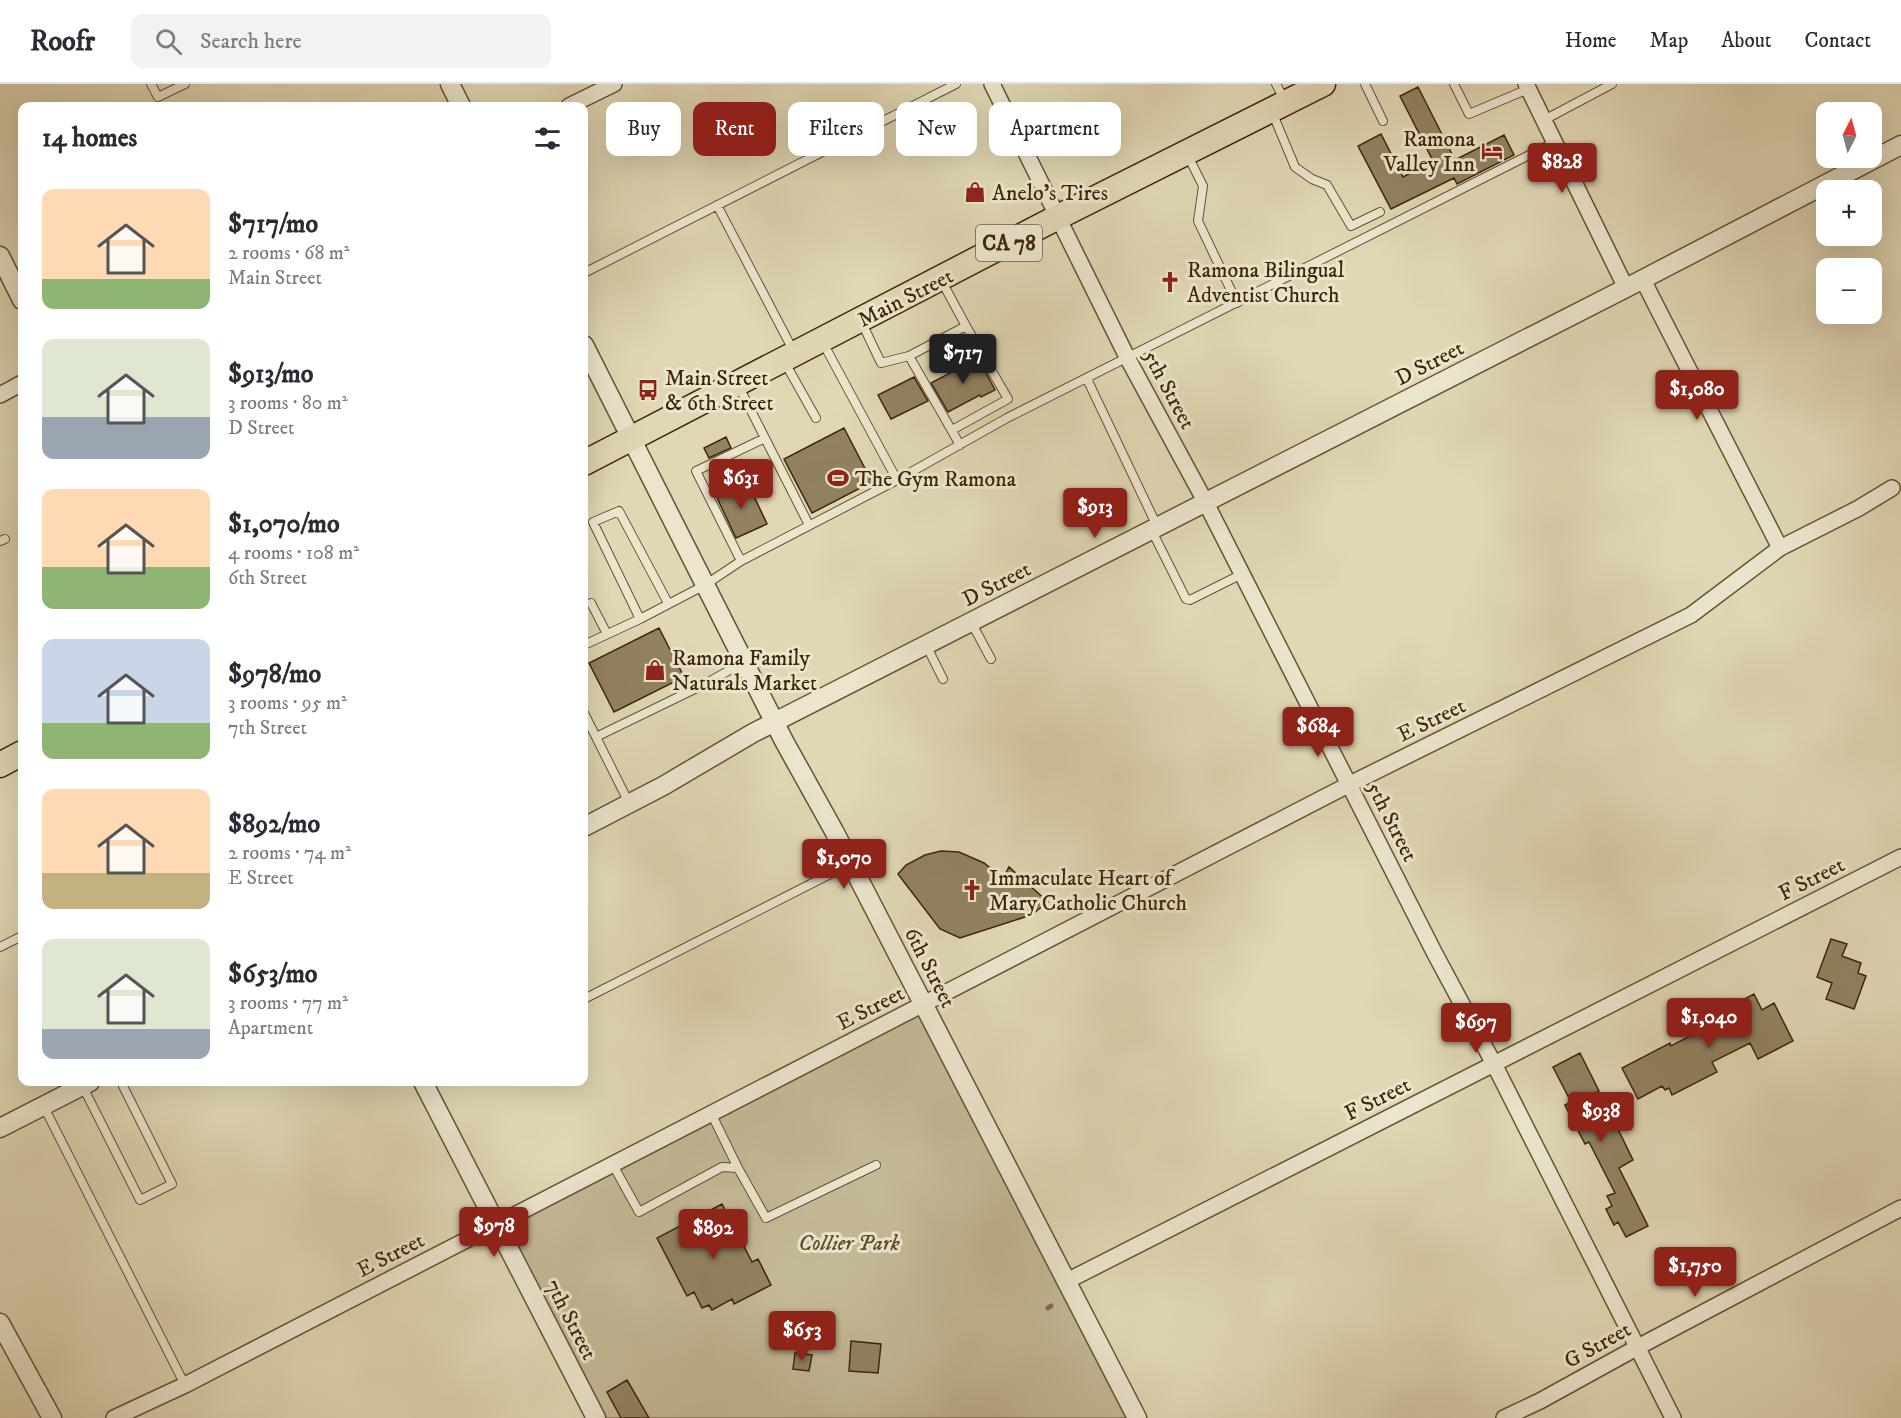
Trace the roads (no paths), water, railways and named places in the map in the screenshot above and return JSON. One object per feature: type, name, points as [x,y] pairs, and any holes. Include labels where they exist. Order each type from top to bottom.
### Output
[{"type":"main road","name":"Main Street","points":[[588,461],[1186,152],[1278,99],[1323,84]]},
{"type":"main road","points":[[0,765],[18,755]]},
{"type":"street","points":[[450,84],[459,102]]},
{"type":"street","points":[[577,102],[614,84]]},
{"type":"street","name":"5th Street","points":[[992,84],[1128,359],[1206,503],[1673,1418]]},
{"type":"street","points":[[1527,86],[1626,288]]},
{"type":"street","points":[[1780,548],[1643,280],[1901,145]]},
{"type":"street","points":[[0,256],[18,292]]},
{"type":"street","name":"D Street","points":[[588,825],[774,722],[1643,280]]},
{"type":"street","name":"6th Street","points":[[588,353],[774,722],[924,1005],[1137,1418]]},
{"type":"street","points":[[0,394],[18,385]]},
{"type":"street","name":"E Street","points":[[114,1418],[185,1385],[712,1115],[1350,784],[1691,615],[1780,548],[1859,508],[1892,488]]},
{"type":"street","name":"F Street","points":[[1067,1281],[1901,857]]},
{"type":"street","points":[[0,1128],[82,1086]]},
{"type":"street","name":"7th Street","points":[[425,1086],[596,1418]]},
{"type":"street","name":"G Street","points":[[1504,1418],[1540,1401],[1901,1208]]},
{"type":"street","points":[[3,1335],[52,1418]]},
{"type":"lane","points":[[151,84],[158,97],[185,84]]},
{"type":"lane","points":[[588,271],[956,84]]},
{"type":"lane","points":[[1365,84],[1383,121]]},
{"type":"lane","points":[[1454,84],[1469,114],[1527,86]]},
{"type":"lane","points":[[1544,120],[1612,84]]},
{"type":"lane","points":[[1278,99],[1295,167],[1312,179],[1327,185],[1351,226],[1380,212]]},
{"type":"lane","points":[[588,643],[705,585],[741,561],[897,480],[1007,418],[1555,142]]},
{"type":"lane","points":[[1186,152],[1203,186],[1198,221],[1237,303]]},
{"type":"lane","points":[[717,205],[816,418]]},
{"type":"lane","points":[[940,279],[1008,399],[952,430]]},
{"type":"lane","points":[[861,320],[881,363],[909,356],[966,326]]},
{"type":"lane","points":[[822,340],[897,480]]},
{"type":"lane","points":[[909,356],[960,445]]},
{"type":"lane","points":[[1088,379],[1186,599],[1190,600],[1242,574]]},
{"type":"lane","points":[[738,383],[809,525]]},
{"type":"lane","points":[[741,561],[696,471],[765,438]]},
{"type":"lane","points":[[640,619],[593,522],[619,511],[668,603]]},
{"type":"lane","points":[[591,603],[607,634]]},
{"type":"lane","points":[[971,622],[991,659]]},
{"type":"lane","points":[[926,645],[944,680]]},
{"type":"lane","points":[[596,737],[703,685],[744,662]]},
{"type":"lane","points":[[588,721],[629,804]]},
{"type":"lane","points":[[588,997],[850,864]]},
{"type":"lane","points":[[0,947],[18,938]]},
{"type":"lane","points":[[87,1086],[140,1200],[172,1184],[123,1086]]},
{"type":"lane","points":[[43,1106],[185,1385]]},
{"type":"lane","points":[[712,1115],[766,1218],[876,1165]]},
{"type":"lane","points":[[614,1165],[639,1212],[722,1167],[738,1168]]},
{"type":"place","name":"Ramona Valley Inn","points":[[1492,151]]},
{"type":"place","name":"Anelo's Tires","points":[[975,192]]},
{"type":"place","name":"Ramona Bilingual Adventist Church","points":[[1170,282]]},
{"type":"place","name":"Main Street & 6th Street","points":[[648,390]]},
{"type":"place","name":"The Gym Ramona","points":[[838,478]]},
{"type":"place","name":"Ramona Family Naturals Market","points":[[655,670]]},
{"type":"place","name":"Immaculate Heart of Mary Catholic Church","points":[[972,890]]},
{"type":"park label","name":"Collier Park","points":[[849,1242]]}]
